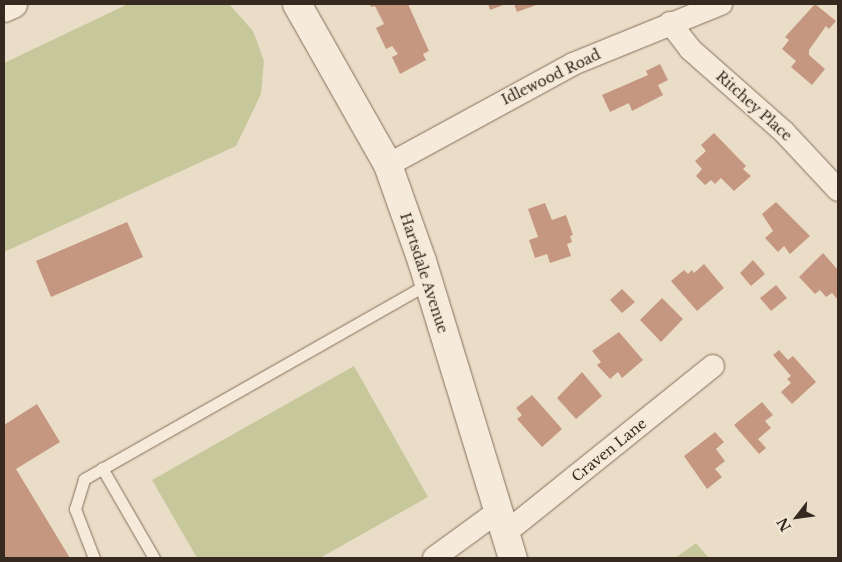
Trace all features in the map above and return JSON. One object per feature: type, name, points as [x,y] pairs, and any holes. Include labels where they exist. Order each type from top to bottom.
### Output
[{"type":"street","points":[[4,8],[13,4]]},
{"type":"street","name":"Hartsdale Avenue","points":[[297,4],[388,165],[429,283],[505,535]]},
{"type":"street","name":"Idlewood Road","points":[[388,165],[573,64],[670,22],[722,4]]},
{"type":"street","name":"Ritchey Place","points":[[670,22],[690,49],[784,132],[838,190]]},
{"type":"street","name":"Craven Lane","points":[[434,558],[505,535],[713,366]]},
{"type":"lane","points":[[94,558],[75,509],[84,478],[429,283]]},
{"type":"lane","points":[[102,468],[154,558]]},
{"type":"green space","points":[[128,4],[229,4],[253,31],[264,61],[261,94],[236,146],[4,252],[4,63]]},
{"type":"green space","points":[[354,366],[428,497],[320,558],[197,558],[152,480]]},
{"type":"green space","points":[[696,543],[709,558],[675,558]]},
{"type":"building","points":[[370,4],[408,4],[429,51],[423,54],[426,60],[400,74],[392,57],[398,54],[392,46],[386,49],[376,28],[384,24],[375,6],[371,7]]},
{"type":"building","points":[[488,4],[506,4],[490,10]]},
{"type":"building","points":[[514,4],[539,4],[517,12]]},
{"type":"building","points":[[815,4],[836,21],[829,29],[826,26],[809,50],[809,55],[825,69],[812,85],[791,67],[796,61],[782,49],[789,40],[785,37]]},
{"type":"building","points":[[660,64],[668,80],[658,85],[663,95],[632,111],[629,103],[610,112],[602,95],[648,75],[646,71]]},
{"type":"building","points":[[714,133],[746,166],[743,169],[751,176],[734,191],[721,178],[715,184],[711,180],[705,185],[696,176],[702,169],[695,161],[706,151],[701,145]]},
{"type":"building","points":[[776,202],[810,236],[790,254],[784,246],[778,252],[765,238],[773,231],[762,214]]},
{"type":"building","points":[[545,203],[552,220],[566,215],[573,235],[570,236],[572,242],[567,244],[571,256],[550,263],[547,254],[535,258],[529,240],[538,237],[528,209]]},
{"type":"building","points":[[127,222],[143,257],[51,297],[36,261]]},
{"type":"building","points":[[823,253],[838,270],[838,300],[832,293],[826,297],[820,290],[815,294],[799,277]]},
{"type":"building","points":[[753,260],[765,274],[751,286],[740,273]]},
{"type":"building","points":[[704,264],[724,288],[697,311],[671,281],[684,270],[688,274],[692,270],[694,273]]},
{"type":"building","points":[[776,285],[787,298],[771,311],[760,298]]},
{"type":"building","points":[[622,289],[635,302],[622,313],[610,300]]},
{"type":"building","points":[[662,298],[683,319],[661,342],[640,320]]},
{"type":"building","points":[[619,332],[643,360],[622,378],[618,372],[610,379],[597,365],[601,362],[592,351]]},
{"type":"building","points":[[779,350],[788,360],[793,356],[816,382],[792,404],[781,392],[791,383],[787,379],[791,376],[773,355]]},
{"type":"building","points":[[582,372],[602,396],[576,419],[557,398]]},
{"type":"building","points":[[532,395],[562,429],[542,447],[517,419],[522,415],[516,408]]},
{"type":"building","points":[[762,402],[773,415],[765,421],[771,428],[758,439],[766,448],[759,454],[734,425]]},
{"type":"building","points":[[37,404],[60,442],[16,469],[70,558],[4,558],[4,425]]},
{"type":"building","points":[[715,432],[724,442],[716,449],[725,461],[715,469],[722,477],[707,489],[684,456]]}]
